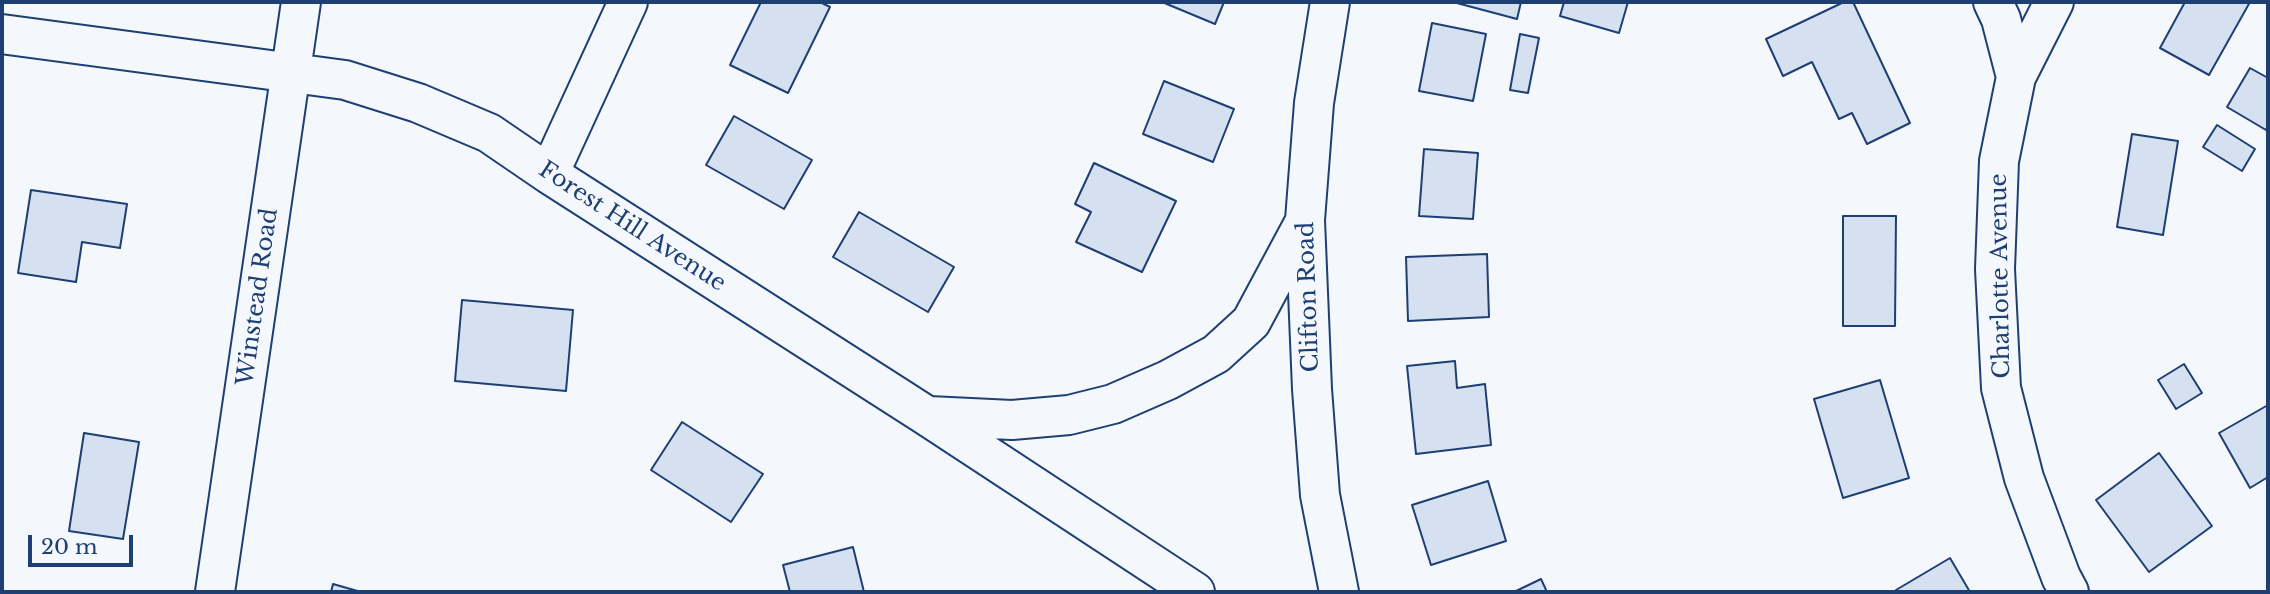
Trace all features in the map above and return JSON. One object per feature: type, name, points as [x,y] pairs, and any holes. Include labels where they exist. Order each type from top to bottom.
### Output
[{"type":"street","name":"Winstead Road","points":[[215,592],[301,2]]},
{"type":"street","points":[[549,174],[628,2]]},
{"type":"street","name":"Clifton Road","points":[[1330,2],[1314,103],[1306,220],[1312,389],[1320,495],[1339,592]]},
{"type":"street","points":[[1993,2],[2001,19],[2016,77]]},
{"type":"street","name":"Charlotte Avenue","points":[[2054,2],[2016,77],[1999,162],[1996,268],[2001,388],[2024,478],[2069,592]]},
{"type":"street","name":"Forest Hill Avenue","points":[[2,34],[345,80],[418,103],[489,133],[1195,592]]},
{"type":"street","points":[[927,416],[1012,420],[1069,415],[1113,404],[1168,380],[1216,354],[1251,322],[1306,220]]},
{"type":"building","points":[[761,2],[820,2],[830,7],[788,93],[730,65]]},
{"type":"building","points":[[1162,2],[1224,2],[1215,24]]},
{"type":"building","points":[[1453,2],[1521,2],[1517,19]]},
{"type":"building","points":[[1564,2],[1628,2],[1619,33],[1560,16]]},
{"type":"building","points":[[1844,2],[1853,2],[1910,123],[1867,144],[1852,113],[1839,119],[1812,62],[1783,76],[1766,39]]},
{"type":"building","points":[[2185,2],[2250,2],[2209,75],[2160,48]]},
{"type":"building","points":[[1432,23],[1486,34],[1473,101],[1419,91]]},
{"type":"building","points":[[1520,34],[1539,38],[1528,93],[1510,90]]},
{"type":"building","points":[[2250,68],[2268,78],[2266,130],[2227,107]]},
{"type":"building","points":[[1164,81],[1234,109],[1213,162],[1143,134]]},
{"type":"building","points":[[734,116],[812,160],[784,209],[706,165]]},
{"type":"building","points":[[2217,125],[2255,149],[2242,171],[2203,147]]},
{"type":"building","points":[[2132,134],[2178,141],[2163,235],[2117,227]]},
{"type":"building","points":[[1424,149],[1478,153],[1473,219],[1419,216]]},
{"type":"building","points":[[1094,163],[1176,201],[1142,272],[1076,242],[1091,212],[1075,204]]},
{"type":"building","points":[[31,190],[127,204],[120,248],[82,242],[76,282],[18,273]]},
{"type":"building","points":[[859,212],[954,267],[928,312],[833,257]]},
{"type":"building","points":[[1843,216],[1896,216],[1895,326],[1843,326]]},
{"type":"building","points":[[1487,254],[1489,317],[1408,321],[1406,257]]},
{"type":"building","points":[[462,300],[573,310],[566,391],[455,381]]},
{"type":"building","points":[[1455,361],[1457,388],[1485,384],[1491,445],[1416,454],[1407,366]]},
{"type":"building","points":[[2184,364],[2202,393],[2176,409],[2158,380]]},
{"type":"building","points":[[1880,380],[1909,478],[1843,498],[1814,399]]},
{"type":"building","points":[[2268,405],[2268,477],[2250,488],[2219,433]]},
{"type":"building","points":[[682,422],[763,474],[731,522],[651,470]]},
{"type":"building","points":[[84,433],[139,442],[123,539],[69,531]]},
{"type":"building","points":[[2159,453],[2212,526],[2149,572],[2096,500]]},
{"type":"building","points":[[1488,481],[1506,541],[1431,565],[1412,505]]},
{"type":"building","points":[[853,547],[864,592],[790,592],[783,565]]},
{"type":"building","points":[[1950,558],[1970,592],[1896,590]]},
{"type":"building","points":[[1541,579],[1547,592],[1514,592]]},
{"type":"building","points":[[333,584],[361,592],[331,592]]}]
